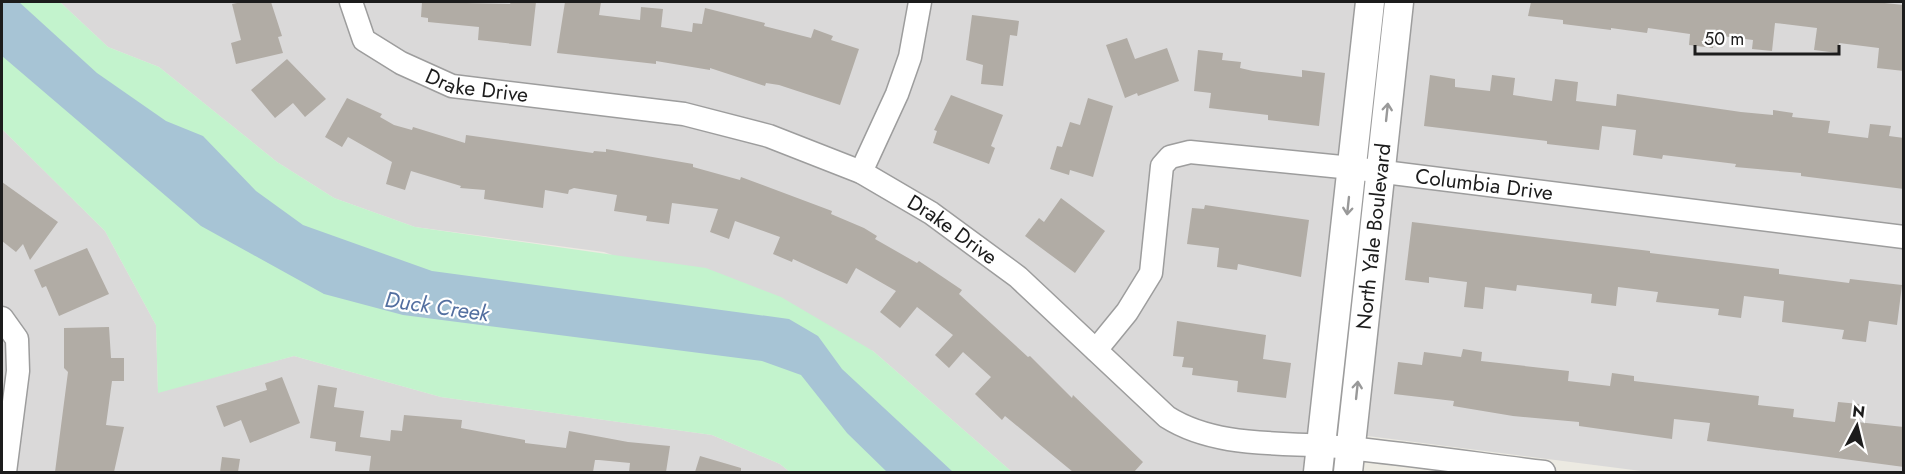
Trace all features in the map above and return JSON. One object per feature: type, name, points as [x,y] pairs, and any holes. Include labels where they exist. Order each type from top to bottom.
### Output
[{"type":"street","name":"Drake Drive","points":[[351,2],[363,40],[401,63],[452,86],[684,114],[769,136],[861,172],[931,213],[1018,277],[1167,417],[1187,429],[1214,437],[1320,459],[1544,472]]},
{"type":"street","points":[[861,172],[897,94],[910,57],[920,2]]},
{"type":"street","name":"North Yale Boulevard","points":[[1320,459],[1370,2]]},
{"type":"street","name":"North Yale Boulevard","points":[[1349,460],[1399,2]]},
{"type":"street","name":"Columbia Drive","points":[[1096,350],[1126,312],[1152,273],[1162,166],[1170,158],[1190,152],[1352,168],[1904,237]]},
{"type":"street","points":[[2,318],[17,339],[18,370],[5,472]]},
{"type":"shaded area","points":[[60,2],[1903,2],[1903,472],[1649,472],[1313,429],[1308,472],[1012,472],[873,351],[604,252],[415,227],[334,198],[277,162],[159,67],[108,47]]},
{"type":"shaded area","points":[[2,129],[105,231],[156,325],[158,392],[294,356],[441,397],[712,435],[780,464],[790,472],[2,472]]},
{"type":"green space","points":[[2,2],[60,2],[108,47],[159,67],[277,162],[334,198],[415,227],[706,268],[781,297],[873,351],[1012,472],[790,472],[780,464],[712,435],[441,397],[294,356],[158,393],[156,325],[105,231],[2,129]]},
{"type":"water","name":"Duck Creek","points":[[2,2],[19,2],[97,73],[166,121],[203,136],[256,191],[303,225],[432,271],[789,319],[818,336],[842,369],[953,472],[887,472],[847,433],[801,375],[762,361],[403,315],[324,294],[201,226],[2,56]]},
{"type":"building","points":[[271,2],[282,36],[278,37],[283,53],[236,64],[231,43],[241,40],[232,4]]},
{"type":"building","points":[[422,2],[510,4],[511,2],[536,2],[531,46],[478,40],[479,27],[428,22],[428,18],[421,17]]},
{"type":"building","points":[[565,2],[601,2],[599,15],[640,20],[641,7],[663,9],[661,27],[692,32],[693,23],[702,24],[705,8],[765,23],[764,26],[811,38],[814,29],[833,36],[831,40],[859,49],[840,105],[779,85],[766,83],[765,86],[710,68],[710,70],[656,61],[656,64],[557,53]]},
{"type":"building","points":[[1531,2],[1875,2],[1904,5],[1904,71],[1877,68],[1879,48],[1839,43],[1838,53],[1814,50],[1817,28],[1775,23],[1772,51],[1752,49],[1753,40],[1714,35],[1713,48],[1689,45],[1690,34],[1648,28],[1647,33],[1611,28],[1611,30],[1563,24],[1563,20],[1528,16]]},
{"type":"building","points":[[972,15],[1019,21],[1017,36],[1010,35],[1003,86],[981,84],[983,65],[966,60]]},
{"type":"building","points":[[1127,38],[1135,59],[1167,48],[1179,81],[1138,96],[1137,93],[1125,98],[1106,45]]},
{"type":"building","points":[[1198,50],[1223,53],[1222,60],[1241,62],[1240,68],[1253,71],[1302,77],[1302,70],[1325,73],[1319,126],[1268,120],[1268,115],[1209,108],[1211,93],[1194,91]]},
{"type":"building","points":[[287,59],[326,99],[305,117],[293,103],[275,118],[251,90]]},
{"type":"building","points":[[1430,75],[1455,79],[1455,87],[1490,91],[1492,75],[1515,78],[1513,95],[1552,101],[1555,79],[1578,82],[1576,101],[1616,106],[1617,94],[1741,112],[1773,115],[1773,110],[1793,113],[1792,117],[1830,121],[1828,133],[1868,138],[1870,124],[1891,126],[1889,136],[1904,138],[1904,189],[1801,176],[1801,173],[1735,167],[1736,164],[1663,155],[1662,159],[1633,155],[1636,130],[1602,126],[1599,150],[1547,144],[1547,141],[1424,126]]},
{"type":"building","points":[[951,95],[1003,115],[991,146],[995,148],[989,164],[933,143],[937,131],[934,130]]},
{"type":"building","points":[[347,98],[382,114],[380,117],[394,125],[412,130],[413,127],[465,143],[466,135],[593,153],[594,151],[606,152],[606,149],[693,164],[693,167],[740,180],[741,177],[832,211],[831,214],[864,228],[877,236],[875,239],[917,263],[919,261],[962,290],[959,294],[1028,357],[1030,356],[1072,398],[1073,395],[1143,462],[1134,472],[1073,472],[1005,416],[1002,420],[975,394],[991,377],[963,352],[949,368],[935,355],[953,335],[917,307],[900,328],[880,312],[896,291],[856,268],[847,284],[793,259],[792,262],[773,254],[780,237],[735,221],[729,239],[710,232],[718,209],[672,203],[669,224],[646,221],[647,216],[614,211],[617,195],[574,188],[569,190],[568,194],[545,190],[543,208],[484,199],[485,190],[460,188],[461,186],[411,171],[405,190],[386,184],[392,162],[348,137],[342,147],[325,137]]},
{"type":"building","points":[[1088,98],[1113,106],[1093,177],[1070,170],[1069,175],[1050,169],[1057,146],[1062,147],[1070,122],[1080,125]]},
{"type":"building","points":[[2,182],[58,222],[30,260],[23,244],[16,252],[2,241]]},
{"type":"building","points":[[1061,198],[1105,231],[1075,273],[1025,236],[1039,218],[1044,222]]},
{"type":"building","points":[[1205,205],[1309,220],[1301,277],[1238,264],[1237,270],[1217,267],[1219,248],[1187,244],[1192,208],[1204,209]]},
{"type":"building","points":[[1412,222],[1779,269],[1779,274],[1849,283],[1850,279],[1902,285],[1897,325],[1869,321],[1866,342],[1842,339],[1844,330],[1782,322],[1784,301],[1744,296],[1741,318],[1718,315],[1719,309],[1656,302],[1658,292],[1618,287],[1616,306],[1591,303],[1592,294],[1517,285],[1516,291],[1485,287],[1483,309],[1464,307],[1467,282],[1429,277],[1429,283],[1405,280]]},
{"type":"building","points":[[87,248],[109,294],[59,316],[46,286],[42,288],[34,270]]},
{"type":"building","points":[[1177,321],[1266,335],[1263,359],[1291,363],[1286,398],[1237,392],[1238,381],[1192,375],[1193,368],[1182,367],[1184,357],[1173,356]]},
{"type":"building","points":[[109,327],[111,358],[124,358],[124,381],[112,381],[106,425],[124,427],[114,472],[55,472],[68,372],[64,368],[64,328]]},
{"type":"building","points":[[1463,349],[1482,352],[1481,361],[1569,371],[1568,381],[1610,386],[1612,373],[1634,376],[1634,381],[1759,396],[1758,405],[1794,409],[1793,417],[1835,422],[1838,402],[1859,404],[1857,422],[1904,427],[1904,467],[1707,441],[1710,423],[1674,419],[1672,439],[1579,426],[1579,422],[1513,416],[1453,406],[1454,401],[1394,394],[1398,362],[1422,365],[1424,352],[1461,357]]},
{"type":"building","points":[[282,377],[300,423],[250,443],[241,420],[224,427],[216,406],[267,390],[265,383]]},
{"type":"building","points":[[318,385],[337,388],[334,407],[364,411],[360,437],[390,441],[391,430],[402,431],[404,415],[462,420],[461,428],[525,440],[525,443],[566,448],[569,431],[628,442],[670,446],[666,472],[629,472],[630,463],[595,460],[593,472],[369,472],[371,456],[335,451],[336,442],[310,438]]},
{"type":"building","points":[[700,456],[741,468],[741,472],[695,472]]},
{"type":"building","points":[[222,457],[240,459],[238,472],[220,472]]}]
